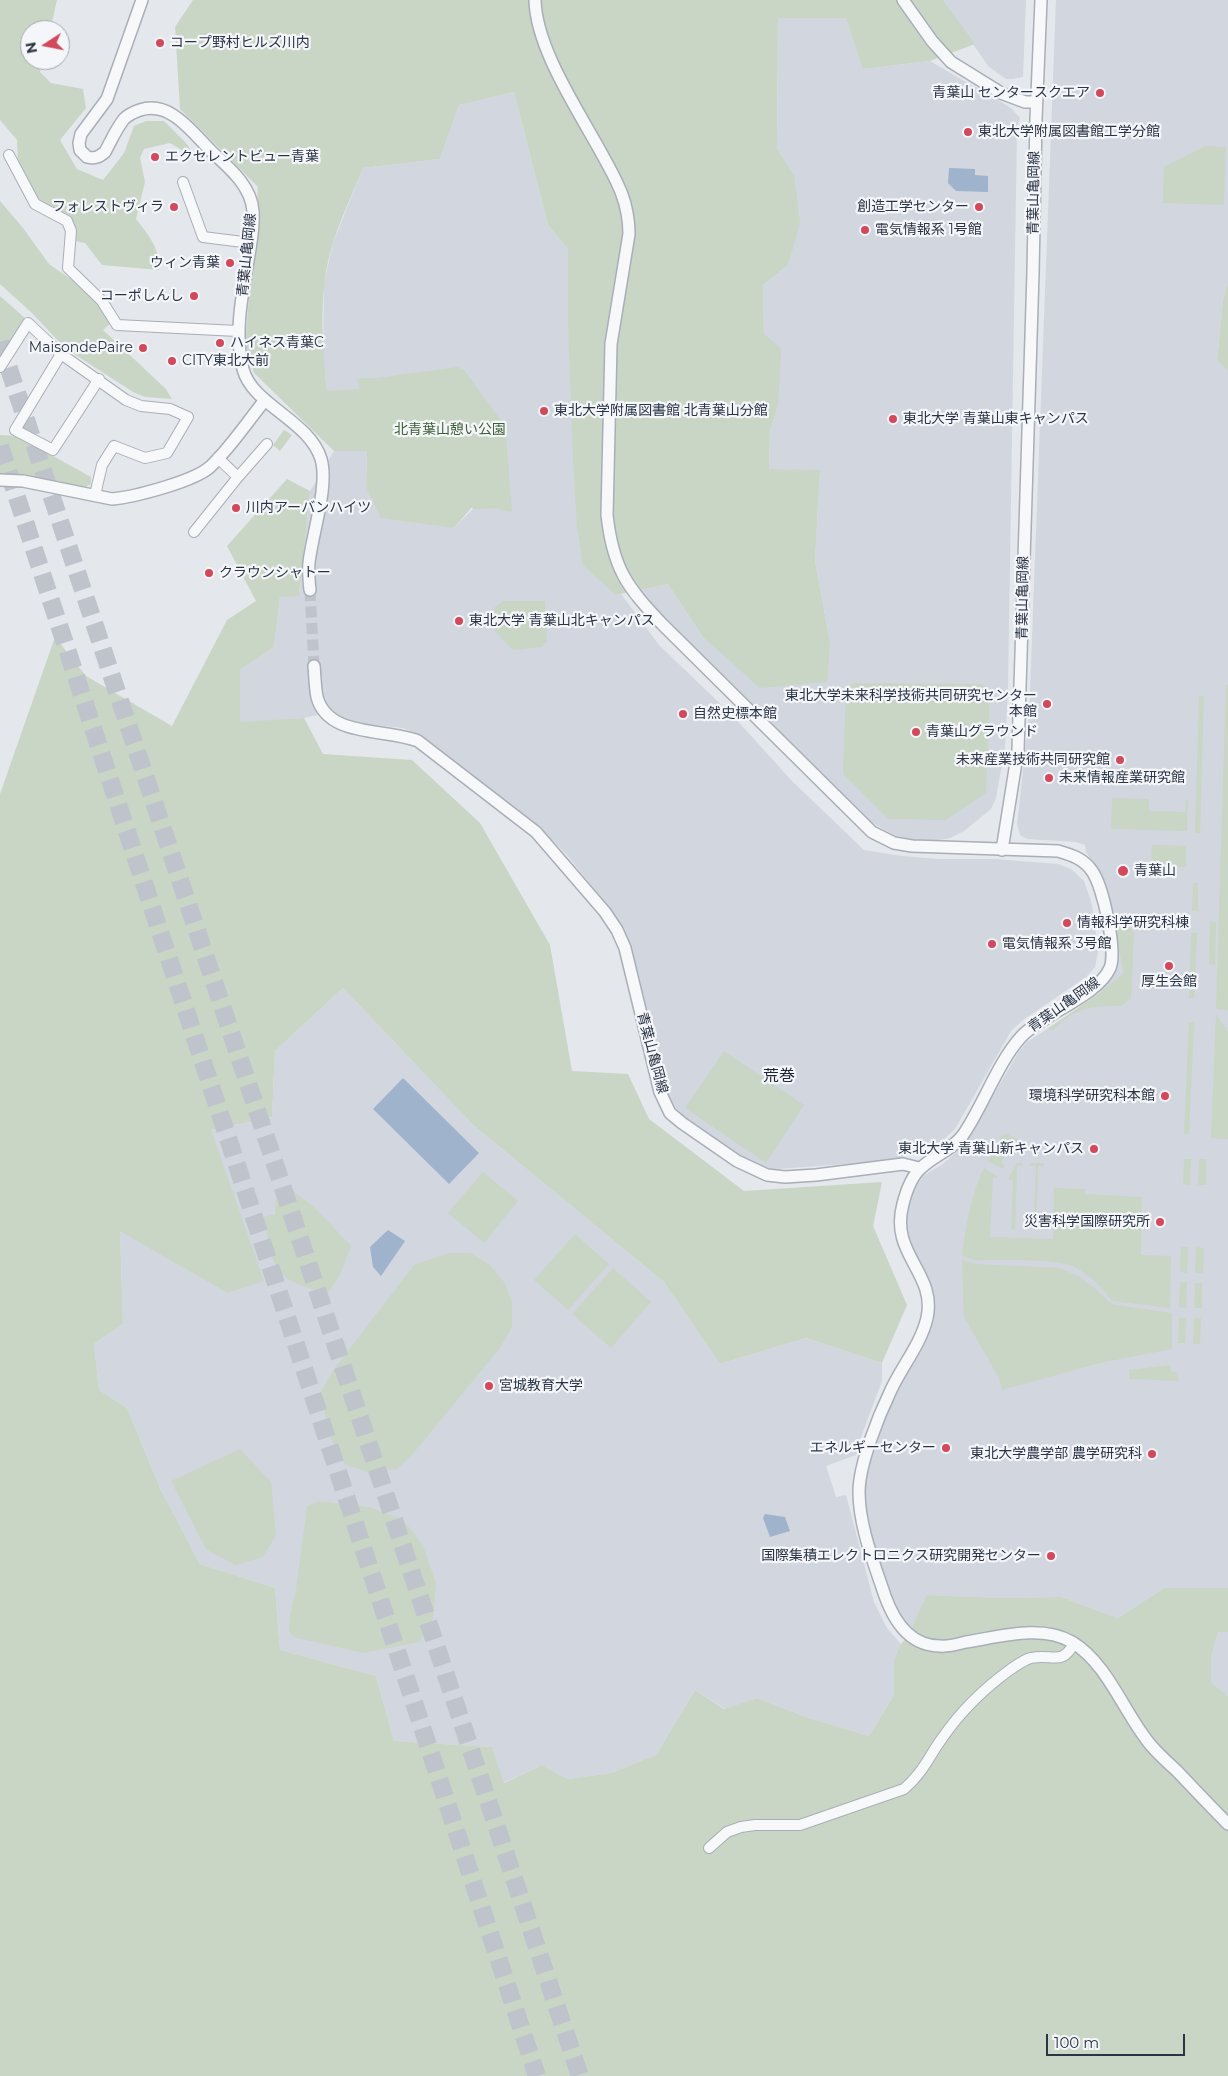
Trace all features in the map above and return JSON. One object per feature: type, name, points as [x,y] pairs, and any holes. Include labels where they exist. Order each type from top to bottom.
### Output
[{"type":"street","name":"青葉山亀岡線","points":[[142,0],[109,94],[102,108],[81,134],[80,150],[87,157],[96,158],[101,156],[125,118],[133,112],[163,108],[171,113],[237,177],[249,194],[253,210],[251,243],[238,331],[243,372],[252,386],[265,400],[304,432],[315,446],[321,459],[323,482],[308,566],[310,590]]},
{"type":"street","points":[[536,0],[540,30],[549,55],[616,179],[627,206],[629,219],[629,234],[611,344],[607,515],[610,541],[624,579],[636,596],[663,626],[872,832],[894,843],[912,846],[1002,850]]},
{"type":"street","points":[[903,0],[932,41],[951,62],[1001,93],[1025,102],[1036,102]]},
{"type":"street","name":"青葉山亀岡線","points":[[314,666],[318,698],[325,712],[334,722],[347,727],[405,736],[418,742],[536,832],[606,912],[625,948],[660,1092],[670,1113],[682,1123],[737,1161],[768,1175],[785,1177],[903,1164],[919,1168],[945,1152],[962,1136],[1019,1038],[1036,1024],[1099,982],[1110,968],[1113,958],[1113,947],[1099,882],[1091,869],[1072,855],[1058,851],[1002,850],[1018,750],[1036,102],[1041,0]]},
{"type":"street","points":[[9,155],[35,204],[68,221],[70,231],[68,268],[102,301],[117,325],[238,331]]},
{"type":"street","points":[[183,182],[203,237],[251,243]]},
{"type":"street","points":[[0,367],[28,323],[61,354],[99,379],[126,400],[141,406],[170,409],[188,417],[167,453],[145,458],[114,446],[102,465],[95,495]]},
{"type":"street","points":[[61,354],[15,430],[54,450],[99,379]]},
{"type":"street","points":[[0,480],[23,481],[112,499],[127,498],[197,476],[211,467],[265,400]]},
{"type":"street","points":[[194,532],[267,444]]},
{"type":"street","points":[[218,458],[238,477]]},
{"type":"street","points":[[919,1168],[904,1200],[900,1228],[905,1248],[922,1278],[926,1290],[928,1314],[914,1348],[886,1400],[872,1438],[859,1491],[863,1523],[877,1573],[890,1608],[901,1627],[921,1643],[941,1647],[1027,1633],[1052,1635],[1074,1643],[1097,1666],[1149,1743],[1228,1824]]},
{"type":"street","points":[[708,1848],[727,1832],[740,1827],[800,1825],[904,1789],[918,1778],[942,1737],[982,1693],[1011,1669],[1030,1658],[1061,1658],[1068,1654],[1074,1643]]},
{"type":"shaded area","points":[[943,0],[1026,0],[1023,77],[1006,79],[988,66]]},
{"type":"shaded area","name":"東北大学 青葉山新キャンパス","points":[[1056,0],[1228,0],[1228,283],[1223,300],[1217,361],[1228,371],[1228,1588],[1164,1588],[1118,1618],[1061,1597],[1004,1598],[926,1595],[912,1629],[904,1623],[895,1608],[883,1576],[867,1526],[863,1497],[867,1474],[886,1415],[897,1386],[915,1357],[930,1285],[908,1240],[905,1217],[908,1204],[923,1176],[943,1164],[965,1144],[1018,1053],[1027,1042],[1081,1007],[1099,993],[1109,981],[1114,971],[1118,949],[1099,872],[1086,852],[1085,845],[1076,842],[1027,839],[1020,835],[1017,824],[1029,717]]},
{"type":"shaded area","name":"東北大学 青葉山東キャンパス","points":[[778,18],[846,18],[864,69],[930,61],[986,92],[1012,109],[1020,118],[1017,129],[1008,687],[1005,748],[996,798],[991,809],[964,831],[950,838],[934,841],[913,840],[894,835],[871,822],[637,590],[668,584],[702,636],[830,642],[815,561],[820,471],[769,469],[770,431],[778,406],[764,334],[763,285],[788,265],[794,175],[777,148]]},
{"type":"shaded area","name":"東北大学 青葉山北キャンパス","points":[[514,92],[548,225],[568,249],[568,324],[572,374],[616,595],[621,594],[659,645],[734,717],[792,781],[864,850],[939,859],[995,859],[1058,864],[1071,869],[1084,881],[1092,905],[1096,934],[1098,952],[1095,967],[1086,977],[1023,1020],[1011,1031],[955,1129],[940,1143],[913,1151],[898,1160],[765,1170],[752,1164],[684,1116],[675,1107],[666,1090],[636,964],[621,926],[610,908],[566,854],[536,824],[418,734],[403,728],[347,722],[333,711],[304,718],[240,723],[240,670],[274,647],[280,597],[299,595],[310,491],[334,451],[367,451],[366,487],[454,528],[473,509],[469,500],[327,391],[323,355],[324,284],[333,243],[363,168],[440,159],[459,105]]},
{"type":"shaded area","name":"宮城教育大学","points":[[343,988],[473,1125],[664,1282],[720,1364],[806,1338],[882,1363],[882,1381],[856,1455],[826,1466],[836,1497],[846,1495],[874,1602],[887,1628],[901,1644],[894,1659],[894,1695],[869,1736],[809,1718],[757,1698],[725,1709],[695,1690],[656,1755],[611,1773],[568,1779],[542,1765],[503,1783],[492,1747],[394,1741],[376,1676],[280,1650],[275,1588],[200,1564],[160,1488],[127,1408],[99,1390],[94,1344],[123,1324],[120,1230],[227,1293],[211,1130],[272,1117],[275,1051]]},
{"type":"shaded area","points":[[1218,1632],[1228,1632],[1228,1696],[1211,1682],[1211,1658]]},
{"type":"green space","points":[[0,0],[57,0],[52,20],[20,20],[20,70],[40,70],[40,72],[51,83],[83,89],[86,108],[60,140],[77,169],[103,180],[124,153],[134,126],[146,121],[164,121],[186,143],[197,159],[170,143],[144,149],[140,158],[145,182],[136,219],[156,249],[159,270],[102,265],[85,243],[74,241],[73,221],[44,207],[18,166],[17,140],[0,120]]},
{"type":"green space","name":"北青葉山憩い公園","points":[[193,0],[943,0],[975,44],[930,61],[863,69],[846,18],[778,18],[777,148],[794,175],[800,223],[788,265],[763,285],[764,334],[781,348],[778,406],[770,431],[769,469],[820,470],[815,561],[830,642],[827,682],[760,688],[702,636],[668,584],[616,595],[583,565],[577,527],[573,459],[568,324],[568,249],[548,225],[514,92],[459,105],[440,159],[363,168],[333,243],[325,279],[322,317],[327,391],[360,389],[357,378],[377,378],[457,367],[464,370],[503,423],[506,435],[512,512],[492,508],[473,509],[472,507],[454,528],[381,518],[366,487],[367,451],[334,451],[254,373],[247,351],[246,333],[258,187],[180,109],[175,27]]},
{"type":"green space","points":[[1205,146],[1226,147],[1224,205],[1163,203],[1164,167]]},
{"type":"green space","points":[[0,201],[23,228],[49,264],[96,297],[111,323],[103,330],[166,389],[172,399],[145,397],[133,392],[65,348],[32,313],[0,284]]},
{"type":"green space","points":[[1228,283],[1228,371],[1217,361],[1223,300]]},
{"type":"green space","points":[[0,296],[25,318],[0,357]]},
{"type":"green space","points":[[284,430],[292,435],[280,451],[273,445]]},
{"type":"green space","points":[[0,435],[17,436],[91,477],[91,484],[83,488],[62,482],[0,473]]},
{"type":"green space","points":[[287,479],[310,491],[299,596],[280,597],[274,647],[240,670],[240,722],[304,718],[323,754],[412,760],[480,823],[550,945],[572,1071],[628,1074],[649,1119],[744,1191],[882,1182],[873,1226],[907,1305],[882,1363],[806,1338],[720,1364],[664,1282],[473,1125],[343,988],[275,1051],[272,1117],[211,1130],[264,1281],[227,1293],[120,1231],[123,1324],[94,1344],[99,1390],[127,1408],[160,1488],[200,1564],[275,1588],[280,1650],[376,1676],[394,1741],[492,1747],[504,1783],[542,1765],[568,1779],[611,1773],[656,1755],[695,1690],[724,1709],[757,1698],[809,1718],[869,1736],[894,1695],[894,1659],[901,1644],[909,1635],[926,1595],[1004,1598],[1061,1597],[1118,1618],[1164,1588],[1228,1588],[1228,1632],[1218,1632],[1211,1658],[1211,1682],[1228,1696],[1228,2076],[0,2076],[0,794],[55,637],[86,676],[172,726],[227,620],[256,601],[227,546]]},
{"type":"green space","points":[[503,601],[545,601],[547,641],[542,647],[513,650],[495,631],[494,608]]},
{"type":"green space","name":"青葉山グラウンド","points":[[853,683],[982,684],[990,691],[986,793],[946,820],[888,819],[843,774],[846,689]]},
{"type":"green space","points":[[1226,685],[1228,685],[1228,1010],[1216,1009]]},
{"type":"green space","points":[[1199,696],[1204,696],[1200,833],[1195,833]]},
{"type":"green space","points":[[1112,798],[1149,799],[1149,811],[1185,812],[1186,800],[1188,800],[1187,831],[1111,829]]},
{"type":"green space","points":[[1152,845],[1186,846],[1186,867],[1151,866]]},
{"type":"green space","points":[[1193,883],[1198,883],[1198,911],[1192,911]]},
{"type":"green space","points":[[1210,921],[1216,922],[1215,965],[1209,964]]},
{"type":"green space","points":[[1120,927],[1129,927],[1134,933],[1131,998],[1121,1006],[1084,1009],[1061,1022],[1053,1030],[1047,1029],[1100,993],[1124,973],[1115,933]]},
{"type":"green space","points":[[1191,933],[1197,933],[1194,999],[1189,998]]},
{"type":"green space","points":[[1216,1014],[1228,1032],[1228,1139],[1211,1138]]},
{"type":"green space","points":[[1189,1022],[1194,1023],[1189,1134],[1184,1134]]},
{"type":"green space","points":[[724,1051],[804,1105],[766,1163],[685,1108]]},
{"type":"green space","points":[[1007,1134],[1036,1149],[1020,1148],[1012,1150],[1001,1162],[1005,1167],[1001,1168],[988,1161],[1002,1135]]},
{"type":"green space","points":[[1184,1159],[1191,1159],[1190,1185],[1183,1184]]},
{"type":"green space","points":[[1199,1159],[1206,1159],[1206,1185],[1198,1185]]},
{"type":"green space","points":[[1017,1163],[1022,1163],[1022,1165],[1017,1166],[1015,1230],[1011,1229],[1013,1180],[1008,1179]]},
{"type":"green space","points":[[1030,1163],[1044,1163],[1044,1166],[1038,1166],[1036,1230],[1034,1230],[1036,1166],[1030,1166]]},
{"type":"green space","points":[[984,1168],[998,1177],[993,1178],[990,1237],[1053,1239],[1054,1188],[1085,1189],[1085,1194],[1142,1197],[1141,1255],[1171,1256],[1170,1308],[1112,1301],[1092,1279],[1069,1265],[1028,1260],[974,1260],[962,1256],[972,1200]]},
{"type":"green space","points":[[483,1172],[518,1201],[484,1243],[448,1213]]},
{"type":"green space","points":[[293,1191],[314,1207],[351,1246],[340,1275],[328,1293],[296,1283],[279,1270],[274,1261],[264,1217],[275,1214],[277,1193]]},
{"type":"green space","points":[[575,1234],[609,1264],[568,1310],[534,1280]]},
{"type":"green space","points":[[1181,1247],[1188,1247],[1187,1273],[1180,1272]]},
{"type":"green space","points":[[1196,1247],[1204,1248],[1203,1273],[1195,1273]]},
{"type":"green space","points":[[449,1253],[470,1253],[489,1264],[504,1282],[512,1301],[512,1327],[500,1348],[411,1456],[397,1469],[367,1472],[345,1464],[329,1435],[321,1392],[332,1372],[414,1265]]},
{"type":"green space","points":[[962,1260],[977,1264],[1060,1268],[1080,1277],[1111,1304],[1172,1313],[1172,1349],[1100,1363],[1002,1390],[999,1378],[964,1317]]},
{"type":"green space","points":[[613,1268],[651,1302],[611,1348],[572,1314]]},
{"type":"green space","points":[[1180,1282],[1187,1282],[1186,1308],[1179,1307]]},
{"type":"green space","points":[[1195,1283],[1202,1283],[1202,1308],[1194,1308]]},
{"type":"green space","points":[[1179,1318],[1186,1318],[1185,1343],[1178,1343]]},
{"type":"green space","points":[[1194,1318],[1201,1318],[1200,1344],[1193,1344]]},
{"type":"green space","points":[[1170,1365],[1171,1371],[1176,1372],[1179,1381],[1129,1379],[1129,1370]]},
{"type":"green space","points":[[240,1449],[271,1482],[276,1535],[263,1557],[235,1565],[206,1549],[171,1481]]},
{"type":"green space","points":[[318,1501],[369,1507],[403,1520],[423,1545],[436,1583],[433,1619],[419,1642],[363,1653],[293,1637],[289,1631],[290,1615],[296,1589],[307,1507]]},
{"type":"water","points":[[949,168],[975,169],[975,175],[988,176],[988,192],[956,191],[948,183]]},
{"type":"water","points":[[403,1078],[479,1153],[449,1184],[373,1109]]},
{"type":"water","points":[[388,1230],[405,1241],[381,1276],[373,1267],[370,1247]]},
{"type":"water","points":[[765,1514],[785,1517],[790,1531],[770,1537],[763,1518]]},
{"type":"tunnel","points":[[0,342],[580,2076]]},
{"type":"tunnel","points":[[0,446],[537,2076]]},
{"type":"tunnel","points":[[310,590],[314,666]]},
{"type":"place","name":"コープ野村ヒルズ川内","points":[[160,43]]},
{"type":"place","name":"青葉山 センタースクエア","points":[[1100,93]]},
{"type":"place","name":"東北大学附属図書館工学分館","points":[[968,132]]},
{"type":"place","name":"エクセレントビュー青葉","points":[[155,157]]},
{"type":"place","name":"フォレストヴィラ","points":[[174,207]]},
{"type":"place","name":"創造工学センター","points":[[979,207]]},
{"type":"place","name":"電気情報系 1号館","points":[[865,230]]},
{"type":"place","name":"ウィン青葉","points":[[230,263]]},
{"type":"place","name":"コーポしんし","points":[[194,296]]},
{"type":"place","name":"ハイネス青葉C","points":[[220,343]]},
{"type":"place","name":"MaisondePaire","points":[[143,348]]},
{"type":"place","name":"CITY東北大前","points":[[172,361]]},
{"type":"place","name":"東北大学附属図書館 北青葉山分館","points":[[544,411]]},
{"type":"place","name":"東北大学 青葉山東キャンパス","points":[[893,419]]},
{"type":"place","name":"川内アーバンハイツ","points":[[236,508]]},
{"type":"place","name":"クラウンシャトー","points":[[209,573]]},
{"type":"place","name":"東北大学 青葉山北キャンパス","points":[[459,621]]},
{"type":"place","name":"東北大学未来科学技術共同研究センター 本館","points":[[1047,704]]},
{"type":"place","name":"自然史標本館","points":[[683,714]]},
{"type":"place","name":"青葉山グラウンド","points":[[916,732]]},
{"type":"place","name":"未来産業技術共同研究館","points":[[1120,760]]},
{"type":"place","name":"未来情報産業研究館","points":[[1049,778]]},
{"type":"place","name":"青葉山","points":[[1123,871]]},
{"type":"place","name":"情報科学研究科棟","points":[[1067,923]]},
{"type":"place","name":"電気情報系 3号館","points":[[992,944]]},
{"type":"place","name":"厚生会館","points":[[1169,966]]},
{"type":"place","name":"環境科学研究科本館","points":[[1165,1096]]},
{"type":"place","name":"東北大学 青葉山新キャンパス","points":[[1094,1149]]},
{"type":"place","name":"災害科学国際研究所","points":[[1160,1222]]},
{"type":"place","name":"宮城教育大学","points":[[489,1386]]},
{"type":"place","name":"エネルギーセンター","points":[[946,1448]]},
{"type":"place","name":"東北大学農学部 農学研究科","points":[[1152,1454]]},
{"type":"place","name":"国際集積エレクトロニクス研究開発センター","points":[[1051,1556]]},
{"type":"district","name":"荒巻","points":[[779,1076]]}]
